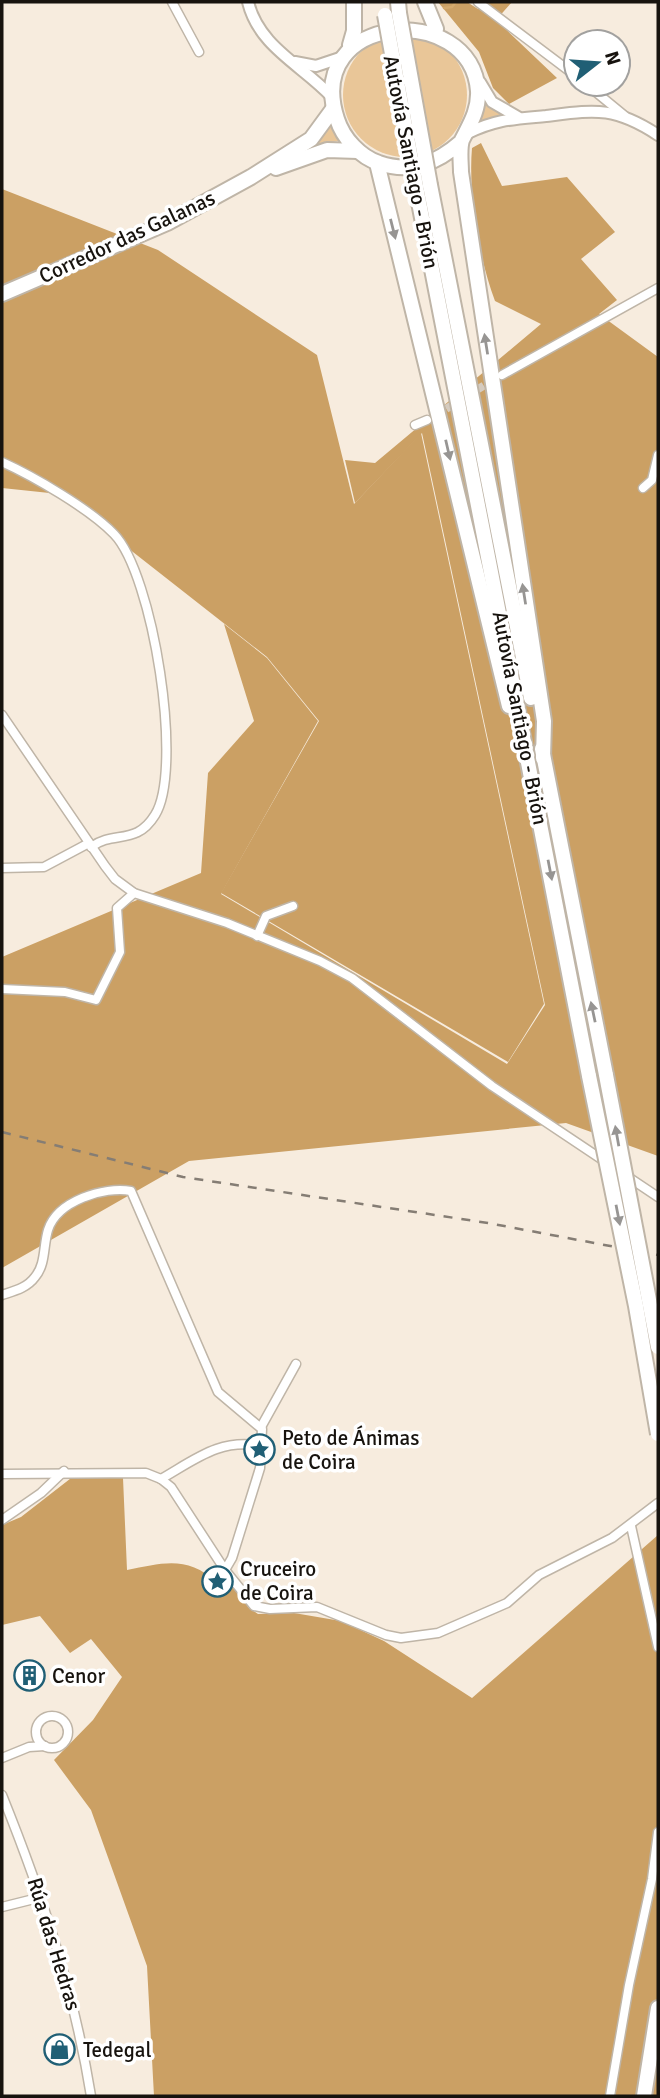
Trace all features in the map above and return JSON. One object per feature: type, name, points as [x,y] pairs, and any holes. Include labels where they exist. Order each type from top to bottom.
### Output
[{"type":"highway","points":[[346,52],[375,28],[390,23],[421,24],[436,29],[465,53],[474,69],[478,91],[476,113],[464,137],[444,157],[423,166],[400,168],[377,163],[358,151],[343,132],[333,103],[334,76],[354,31],[354,2]]},
{"type":"highway","points":[[425,2],[436,29]]},
{"type":"highway","name":"Autovía Santiago - Brión","points":[[391,8],[533,779],[636,1306],[658,1434]]},
{"type":"highway","points":[[251,177],[311,139],[333,103]]},
{"type":"highway","points":[[464,137],[465,204],[544,721],[543,758]]},
{"type":"highway","points":[[251,177],[327,149],[358,151]]},
{"type":"highway","points":[[377,163],[522,760],[533,779]]},
{"type":"highway","name":"Corredor das Galanas","points":[[2,294],[167,223],[251,177]]},
{"type":"highway","name":"Autovía Santiago - Brión","points":[[423,186],[543,758],[658,1348]]},
{"type":"highway","points":[[644,2096],[658,2008]]},
{"type":"street","points":[[172,2],[199,52]]},
{"type":"street","points":[[248,2],[262,33],[333,103]]},
{"type":"street","points":[[478,2],[562,65]]},
{"type":"street","points":[[290,61],[316,66],[346,52]]},
{"type":"street","points":[[474,69],[492,102],[518,117]]},
{"type":"street","points":[[603,98],[625,116],[658,135]]},
{"type":"street","points":[[464,137],[490,122],[518,117],[594,110],[625,116]]},
{"type":"street","points":[[502,375],[658,288]]},
{"type":"street","points":[[415,425],[428,420]]},
{"type":"street","points":[[643,488],[652,480],[658,454]]},
{"type":"street","points":[[2,462],[85,511],[114,534],[130,556],[143,588],[155,635],[164,740],[162,799],[156,814],[134,836],[90,845],[44,867],[2,868]]},
{"type":"street","points":[[2,715],[115,879],[134,893],[227,923],[320,961],[352,978],[492,1086],[658,1198]]},
{"type":"street","points":[[2,989],[65,992],[96,1000],[120,952],[117,908],[134,893]]},
{"type":"street","points":[[257,936],[266,916],[293,906]]},
{"type":"street","points":[[2,1295],[23,1287],[35,1278],[43,1261],[49,1226],[60,1211],[109,1190],[131,1191],[218,1392],[261,1427]]},
{"type":"street","points":[[225,1570],[240,1534],[260,1468],[261,1427],[296,1364]]},
{"type":"street","points":[[162,1479],[202,1452],[220,1445],[262,1446]]},
{"type":"street","points":[[2,1520],[41,1493],[64,1471]]},
{"type":"street","points":[[2,1474],[64,1471],[146,1473],[162,1479],[171,1487],[248,1601],[261,1608],[317,1607],[386,1635],[422,1637],[507,1603],[539,1575],[631,1526],[658,1503]]},
{"type":"street","points":[[631,1526],[658,1647]]},
{"type":"street","points":[[2,1758],[29,1747],[55,1747],[64,1741],[67,1731],[64,1721],[55,1716],[44,1718],[37,1726],[36,1735],[29,1747]]},
{"type":"street","points":[[36,1735],[45,1746]]},
{"type":"street","name":"Rúa das Hedras","points":[[2,1795],[42,1897],[72,1996],[91,2096]]},
{"type":"street","points":[[610,2096],[629,1985],[652,1879],[658,1832]]},
{"type":"street","points":[[2,1907],[42,1897]]},
{"type":"shaded area","points":[[438,2],[467,2],[478,9],[485,2],[512,2],[496,20],[557,78],[509,104],[493,88],[479,52]]},
{"type":"shaded area","points":[[405,33],[429,38],[449,51],[462,71],[467,95],[462,119],[449,139],[429,152],[405,157],[381,152],[361,139],[348,119],[343,95],[348,71],[361,51],[381,38]]},
{"type":"shaded area","points":[[484,101],[506,115],[479,123]]},
{"type":"shaded area","points":[[331,124],[340,141],[324,143],[303,153],[322,137]]},
{"type":"shaded area","points":[[481,143],[502,186],[567,177],[615,232],[581,259],[617,300],[599,314],[658,357],[658,1156],[566,1123],[189,1161],[2,1268],[2,957],[201,873],[208,773],[254,721],[224,624],[267,658],[318,721],[221,894],[507,1064],[545,1005],[422,433],[355,503],[345,460],[375,463],[541,324],[495,301],[489,284],[476,226],[472,185],[472,148]]},
{"type":"shaded area","points":[[2,189],[158,250],[317,355],[354,504],[421,433],[544,1004],[508,1062],[221,893],[319,721],[267,657],[59,494],[2,488]]},
{"type":"shaded area","points":[[75,1475],[123,1478],[127,1570],[175,1563],[196,1568],[217,1583],[227,1578],[249,1608],[258,1614],[294,1613],[341,1621],[384,1641],[472,1698],[658,1535],[658,2096],[154,2096],[147,1966],[91,1810],[54,1760],[93,1720],[122,1677],[91,1639],[70,1653],[40,1616],[2,1625],[2,1525],[21,1517]]},
{"type":"waterway","points":[[444,8],[452,7],[456,2]]},
{"type":"tunnel","points":[[436,415],[493,380]]},
{"type":"railway","points":[[2,1132],[183,1177],[488,1223],[658,1255]]},
{"type":"place","name":"Peto de Ánimas de Coira","points":[[259,1450]]},
{"type":"place","name":"Cruceiro de Coira","points":[[217,1581]]},
{"type":"place","name":"Cenor","points":[[29,1676]]},
{"type":"place","name":"Tedegal","points":[[60,2050]]}]
